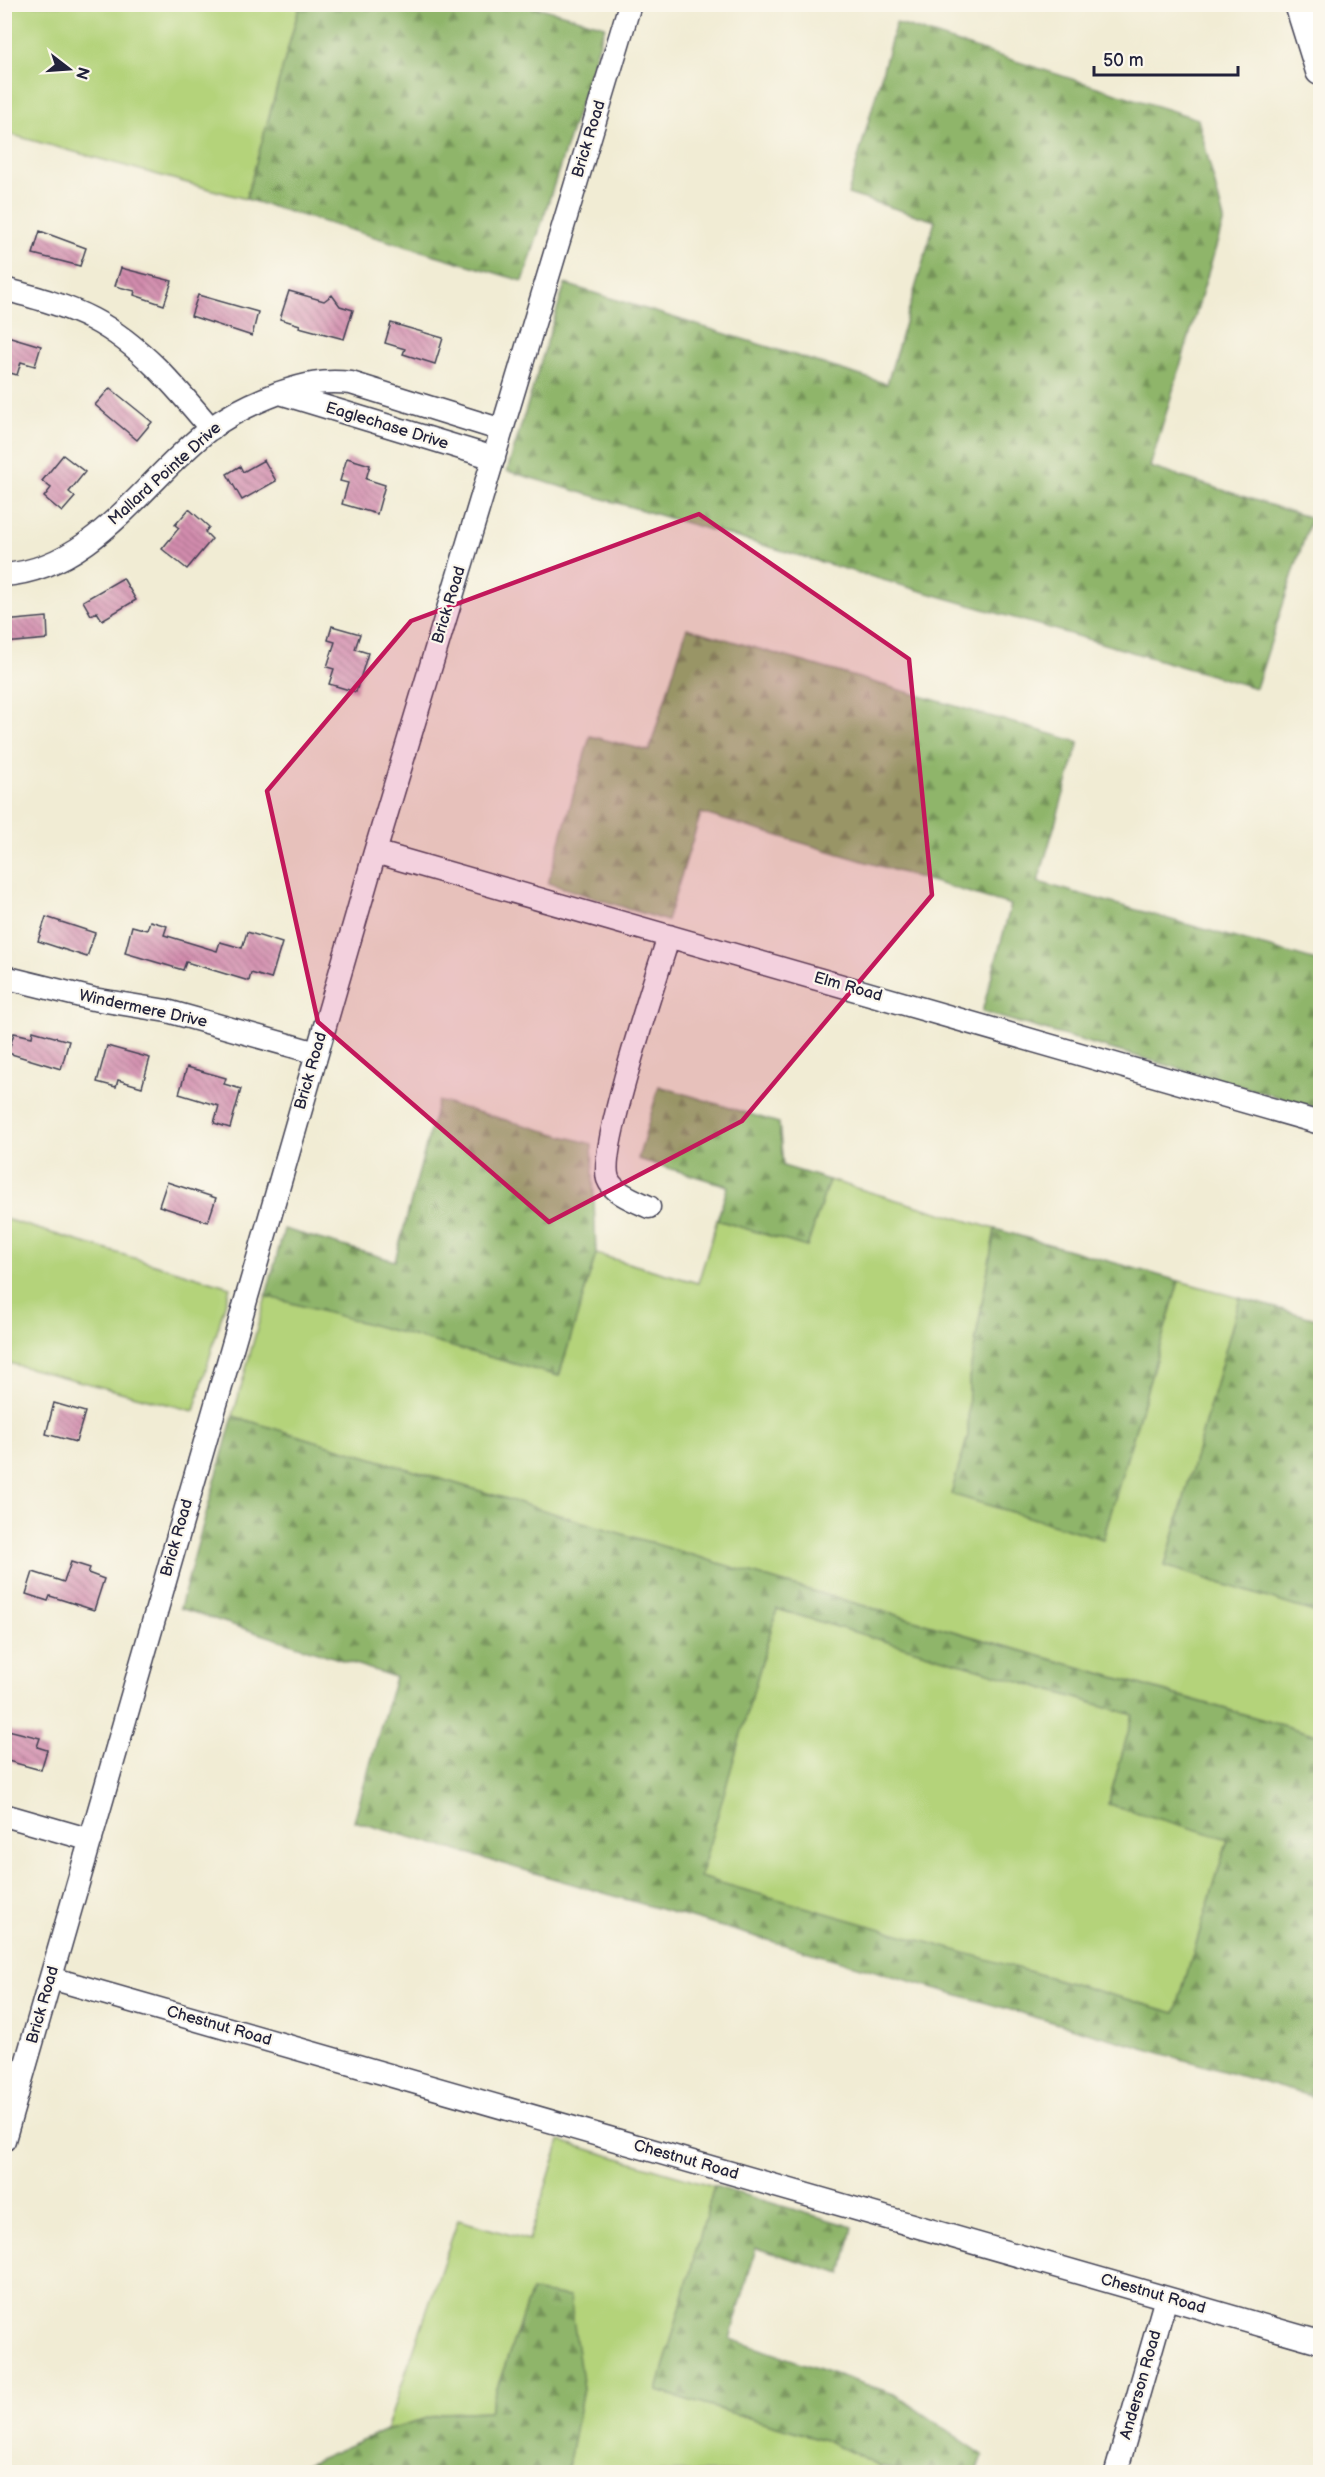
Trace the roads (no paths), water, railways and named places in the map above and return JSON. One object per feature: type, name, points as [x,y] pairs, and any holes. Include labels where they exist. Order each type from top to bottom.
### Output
[{"type":"main road","points":[[1299,4],[1320,71]]},
{"type":"street","name":"Brick Road","points":[[4,2140],[316,1053],[630,4]]},
{"type":"street","points":[[4,289],[76,311],[111,329],[156,367],[211,429]]},
{"type":"street","name":"Mallard Pointe Drive","points":[[4,575],[45,565],[82,547],[211,429],[254,402],[305,383],[325,380],[351,383],[502,430]]},
{"type":"street","name":"Eaglechase Drive","points":[[280,393],[494,459]]},
{"type":"street","name":"Elm Road","points":[[375,852],[1320,1123]]},
{"type":"street","points":[[649,1207],[615,1189],[608,1178],[609,1146],[669,936]]},
{"type":"street","name":"Windermere Drive","points":[[4,977],[93,999],[167,1011],[316,1053]]},
{"type":"street","points":[[4,1815],[91,1840]]},
{"type":"street","name":"Chestnut Road","points":[[51,1978],[1320,2342]]},
{"type":"street","name":"Anderson Road","points":[[1116,2472],[1166,2298]]}]
